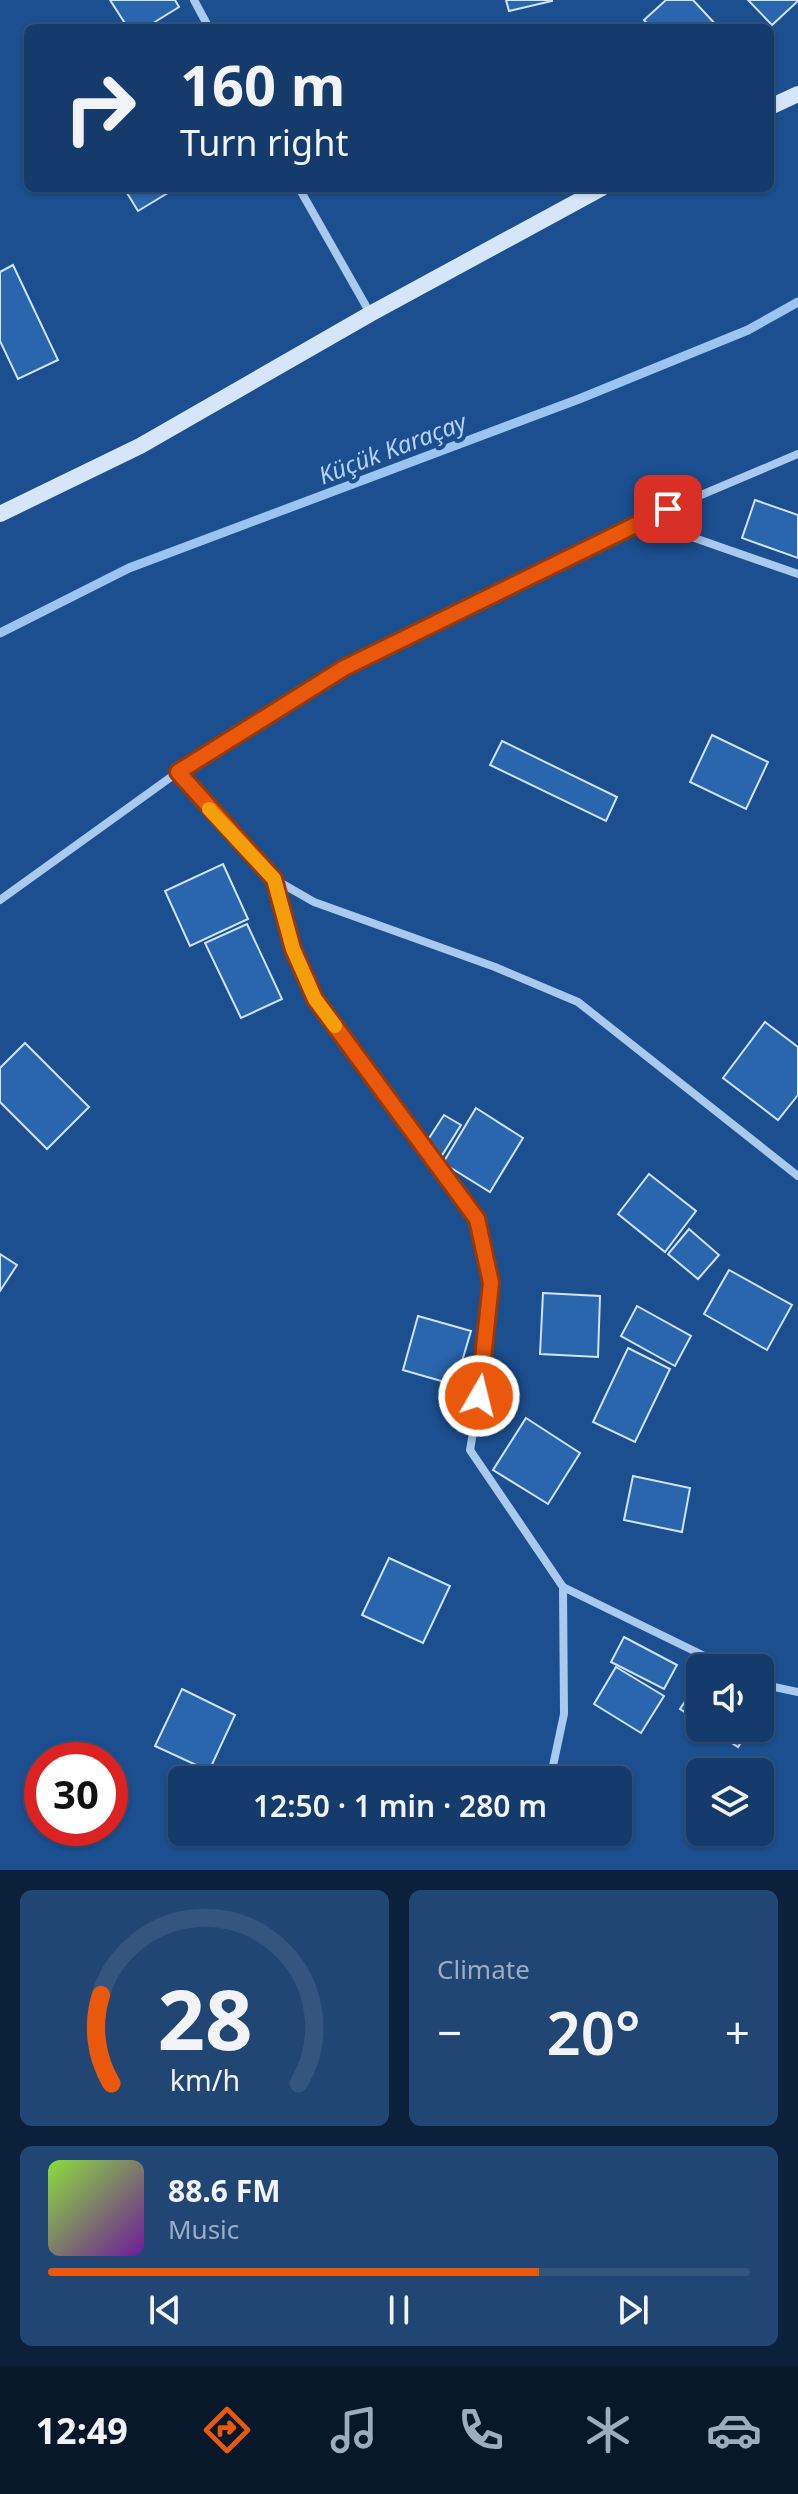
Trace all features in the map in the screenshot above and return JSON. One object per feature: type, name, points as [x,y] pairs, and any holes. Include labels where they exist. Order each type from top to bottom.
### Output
[{"type":"street","points":[[194,0],[207,24]]},
{"type":"street","points":[[774,105],[798,94]]},
{"type":"street","points":[[301,192],[370,314]]},
{"type":"street","points":[[0,514],[140,446],[370,314],[595,192]]},
{"type":"street","points":[[0,900],[178,772],[344,668],[642,520],[798,454]]},
{"type":"street","points":[[642,520],[798,574]]},
{"type":"street","points":[[178,772],[274,879],[314,902],[495,967],[578,1002],[798,1176]]},
{"type":"street","points":[[274,879],[293,949],[315,999],[477,1219],[491,1283],[484,1368],[470,1450],[563,1587],[700,1654]]},
{"type":"street","points":[[553,1766],[564,1714],[563,1587]]},
{"type":"street","points":[[774,1687],[798,1692]]},
{"type":"building","points":[[110,0],[175,0],[179,7],[151,24],[125,24]]},
{"type":"building","points":[[506,0],[552,0],[552,1],[509,11]]},
{"type":"building","points":[[666,0],[693,0],[715,24],[648,24],[644,20]]},
{"type":"building","points":[[748,0],[798,0],[773,24]]},
{"type":"building","points":[[126,192],[169,192],[138,211]]},
{"type":"building","points":[[13,265],[58,360],[18,379],[0,341],[0,272]]},
{"type":"building","points":[[755,500],[798,515],[798,558],[742,538]]},
{"type":"building","points":[[712,735],[768,762],[746,809],[690,782]]},
{"type":"building","points":[[502,741],[617,797],[606,821],[490,765]]},
{"type":"building","points":[[223,864],[248,919],[190,946],[165,891]]},
{"type":"building","points":[[247,924],[282,999],[241,1018],[205,943]]},
{"type":"building","points":[[765,1022],[798,1047],[798,1095],[778,1120],[723,1078]]},
{"type":"building","points":[[25,1043],[89,1107],[47,1149],[0,1102],[0,1068]]},
{"type":"building","points":[[476,1108],[523,1138],[490,1192],[443,1163]]},
{"type":"building","points":[[444,1115],[461,1125],[441,1157],[424,1146]]},
{"type":"building","points":[[649,1174],[696,1211],[665,1252],[618,1214]]},
{"type":"building","points":[[689,1229],[719,1255],[698,1279],[668,1254]]},
{"type":"building","points":[[0,1254],[17,1265],[0,1291]]},
{"type":"building","points":[[729,1270],[792,1305],[767,1350],[704,1314]]},
{"type":"building","points":[[543,1293],[600,1296],[598,1357],[540,1354]]},
{"type":"building","points":[[637,1306],[691,1336],[675,1366],[621,1336]]},
{"type":"building","points":[[418,1316],[471,1331],[455,1385],[403,1370]]},
{"type":"building","points":[[628,1348],[670,1369],[635,1442],[593,1422]]},
{"type":"building","points":[[526,1418],[580,1453],[548,1504],[493,1470]]},
{"type":"building","points":[[633,1476],[690,1488],[682,1532],[624,1520]]},
{"type":"building","points":[[389,1558],[450,1586],[423,1643],[362,1615]]},
{"type":"building","points":[[624,1637],[677,1665],[664,1689],[611,1662]]},
{"type":"building","points":[[616,1667],[664,1696],[641,1733],[594,1704]]},
{"type":"building","points":[[182,1689],[235,1715],[211,1766],[198,1766],[155,1746]]},
{"type":"waterway","name":"Küçük Karaçay","points":[[0,633],[129,568],[579,399],[748,330],[798,302]]},
{"type":"slow traffic","points":[[209,809],[274,879],[293,949],[315,999],[335,1026]]},
{"type":"route","points":[[479,1396],[491,1283],[477,1219],[315,999],[293,949],[274,879],[178,772],[344,668],[668,509]]}]
